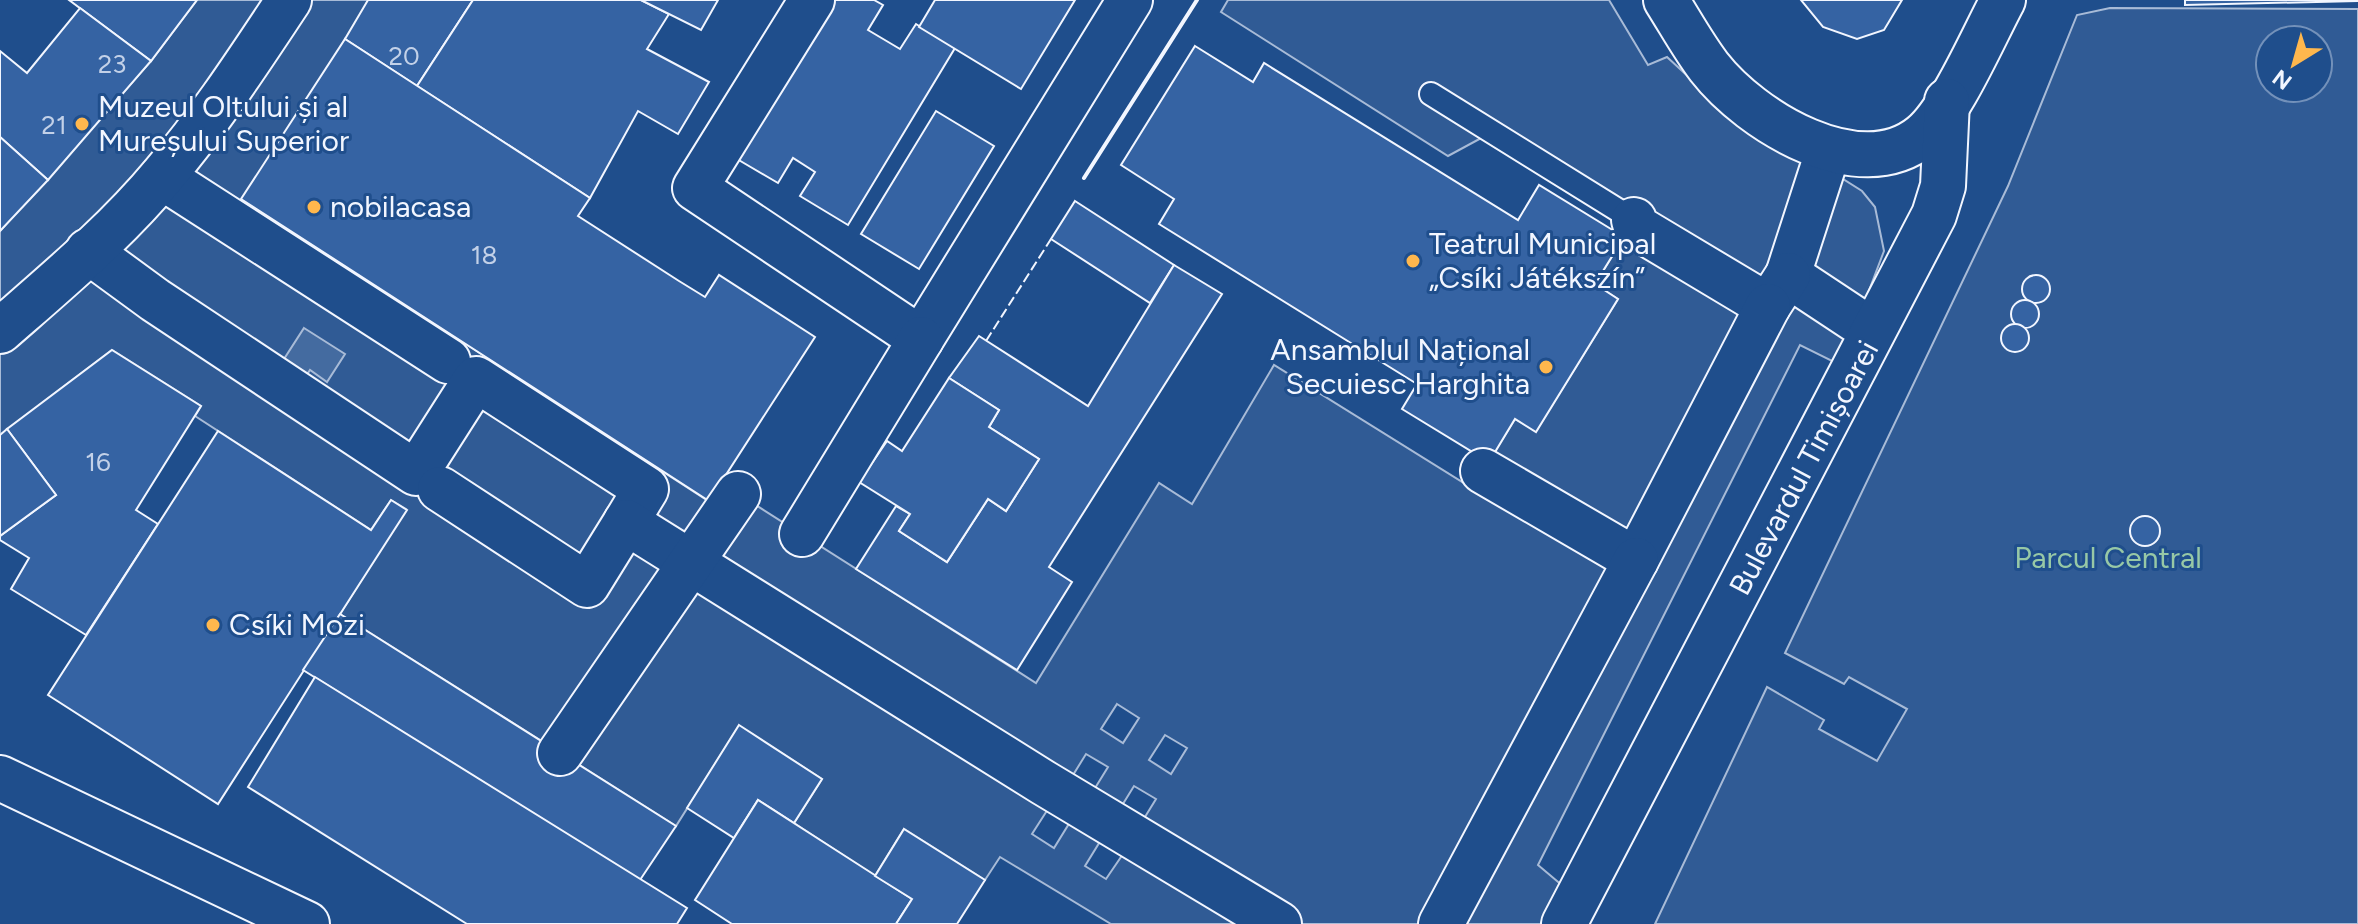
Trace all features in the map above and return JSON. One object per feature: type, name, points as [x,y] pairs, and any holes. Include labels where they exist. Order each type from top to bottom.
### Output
[{"type":"street","points":[[0,331],[88,251],[162,177],[224,99],[289,0]]},
{"type":"street","points":[[812,0],[695,188],[921,339]]},
{"type":"street","points":[[802,534],[1130,0]]},
{"type":"street","points":[[1666,0],[1709,67],[1730,89],[1757,110],[1829,150],[1869,157],[1890,154],[1924,135],[1947,101]]},
{"type":"street","name":"Bulevardul Timișoarei","points":[[1564,924],[1934,215],[1943,186],[1947,101],[2003,0]]},
{"type":"street","points":[[1441,924],[1778,290],[1823,167]]},
{"type":"street","points":[[162,177],[448,361]]},
{"type":"street","points":[[1634,220],[1636,227],[1778,290],[1856,320]]},
{"type":"street","points":[[88,251],[155,300],[416,473],[476,379],[646,489],[587,585],[440,489]]},
{"type":"street","points":[[1483,471],[1636,560]]},
{"type":"street","points":[[560,753],[738,494]]},
{"type":"street","points":[[626,522],[1044,783],[1279,924]]},
{"type":"street","points":[[0,778],[307,924]]},
{"type":"lane","points":[[1431,94],[1634,220]]},
{"type":"shaded area","points":[[197,0],[368,0],[272,218],[708,501],[721,483],[1036,683],[1159,483],[1192,504],[1274,365],[1472,488],[1515,419],[1536,431],[1618,299],[1595,284],[1634,221],[1496,130],[1448,156],[1221,12],[1228,0],[1609,0],[1648,65],[1667,57],[1705,92],[1862,191],[1875,207],[1884,251],[1862,309],[1836,363],[1800,345],[1538,865],[1570,892],[1554,924],[1111,924],[1000,857],[985,880],[904,829],[875,876],[794,823],[822,779],[739,726],[676,826],[340,614],[406,509],[391,500],[371,530],[195,416],[201,406],[112,350],[0,435],[0,231],[151,61]],"holes":[[[1117,704],[1139,718],[1123,743],[1101,729]],[[1165,735],[1187,748],[1171,774],[1149,760]],[[1086,754],[1108,767],[1092,793],[1070,780]],[[1134,786],[1156,799],[1140,825],[1118,812]],[[1048,809],[1070,822],[1054,848],[1032,834]],[[1101,840],[1123,854],[1106,879],[1085,866]]]},
{"type":"shaded area","name":"Parcul Central","points":[[2110,8],[2358,9],[2358,924],[1655,924],[1767,687],[1824,720],[1819,729],[1877,761],[1907,709],[1849,677],[1844,684],[1785,653],[2008,186],[2077,15]]},
{"type":"shaded area","points":[[304,328],[345,354],[327,382],[310,370],[298,388],[275,373]]},
{"type":"building","points":[[69,0],[197,0],[151,61]]},
{"type":"building","points":[[368,0],[473,0],[417,86],[345,39]]},
{"type":"building","points":[[473,0],[641,0],[669,14],[647,49],[709,82],[678,134],[638,111],[590,198],[417,86]]},
{"type":"building","points":[[641,0],[718,0],[701,30]]},
{"type":"building","points":[[833,0],[874,0],[883,5],[868,30],[900,49],[916,24],[955,48],[848,225],[800,196],[815,172],[793,158],[778,183],[737,159]]},
{"type":"building","points":[[935,0],[1075,0],[1021,89],[919,27]]},
{"type":"building","points":[[1801,0],[1902,0],[1884,30],[1857,39],[1823,27]]},
{"type":"building","points":[[2185,0],[2358,0],[2358,1],[2185,5]]},
{"type":"building","points":[[80,8],[151,61],[48,180],[0,137],[0,51],[27,73]]},
{"type":"building","points":[[345,39],[590,198],[578,216],[679,281],[705,297],[719,275],[815,337],[709,501],[241,199]]},
{"type":"building","name":"Teatrul Municipal „Csíki Játékszín”","points":[[1195,46],[1253,82],[1264,63],[1518,220],[1539,185],[1624,237],[1595,284],[1618,299],[1536,432],[1515,419],[1489,462],[1402,409],[1417,384],[1159,224],[1174,199],[1121,165]]},
{"type":"building","points":[[936,111],[994,146],[919,269],[861,234]]},
{"type":"building","points":[[0,137],[48,180],[0,231]]},
{"type":"building","points":[[1075,201],[1174,265],[1150,303],[1051,239]]},
{"type":"building","points":[[1174,265],[1222,294],[1049,567],[1072,582],[1017,670],[856,569],[896,506],[910,514],[899,531],[947,562],[988,499],[1006,511],[1039,459],[989,427],[999,410],[949,378],[979,336],[1088,406]]},
{"type":"building","points":[[2036,275],[2046,279],[2050,289],[2046,299],[2036,303],[2026,299],[2022,289],[2026,279]]},
{"type":"building","points":[[2025,300],[2035,304],[2039,314],[2035,324],[2025,328],[2015,324],[2011,314],[2015,304]]},
{"type":"building","points":[[2015,324],[2025,328],[2029,338],[2025,348],[2015,352],[2005,348],[2001,338],[2005,328]]},
{"type":"building","points":[[112,350],[201,406],[136,510],[158,524],[86,635],[11,589],[29,558],[0,540],[0,536],[56,495],[7,429]]},
{"type":"building","points":[[949,378],[999,410],[989,427],[1039,459],[1006,511],[988,499],[947,562],[899,531],[910,514],[859,482],[887,441],[902,451]]},
{"type":"building","points":[[7,429],[56,495],[0,536],[0,435]]},
{"type":"building","name":"Csíki Mozi","points":[[218,431],[371,530],[391,500],[407,510],[218,804],[48,695]]},
{"type":"building","points":[[2145,516],[2151,517],[2159,525],[2159,537],[2151,545],[2145,546],[2139,545],[2131,537],[2130,531],[2131,525],[2139,517]]},
{"type":"building","points":[[340,614],[676,826],[640,880],[303,670]]},
{"type":"building","points":[[315,677],[687,908],[677,924],[467,924],[248,787]]},
{"type":"building","points":[[739,725],[822,779],[794,823],[758,800],[734,838],[687,808]]},
{"type":"building","points":[[758,800],[912,899],[896,924],[732,924],[695,900]]},
{"type":"building","points":[[904,829],[985,880],[957,924],[896,924],[912,899],[875,876]]},
{"type":"fence","points":[[986,341],[1051,239]]},
{"type":"wall","points":[[1084,178],[1197,0]]},
{"type":"place","name":"Muzeul Oltului și al Mureșului Superior","points":[[82,124]]},
{"type":"place","name":"nobilacasa","points":[[314,207]]},
{"type":"place","name":"Teatrul Municipal „Csíki Játékszín”","points":[[1413,261]]},
{"type":"place","name":"Ansamblul Național Secuiesc Harghita","points":[[1546,367]]},
{"type":"place","name":"Csíki Mozi","points":[[213,625]]}]
